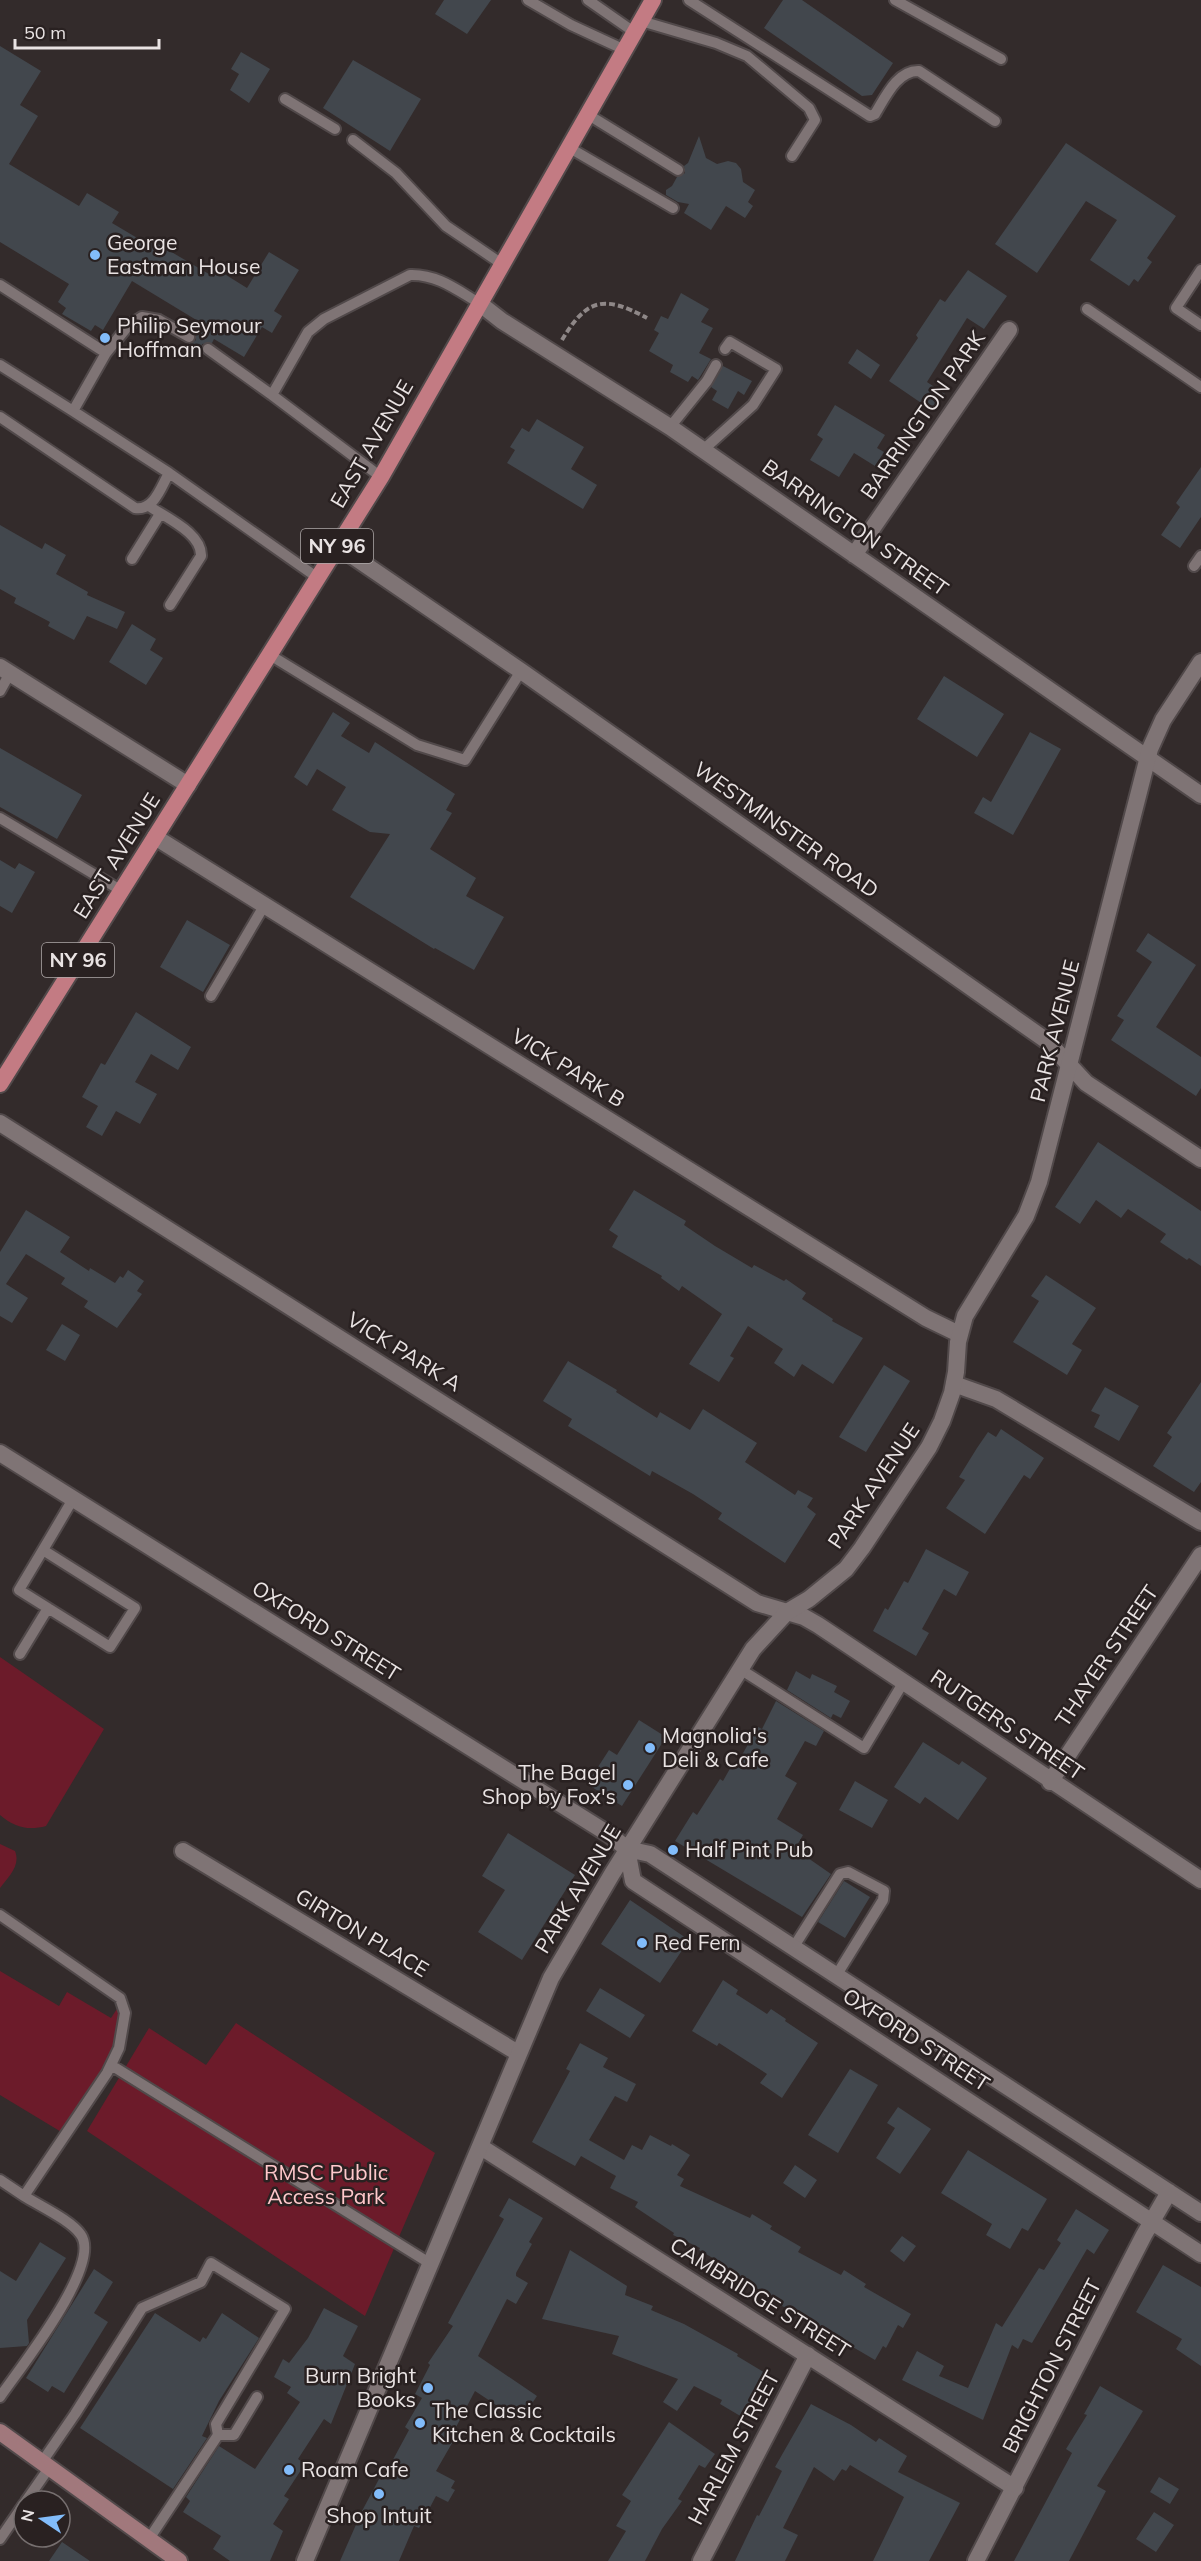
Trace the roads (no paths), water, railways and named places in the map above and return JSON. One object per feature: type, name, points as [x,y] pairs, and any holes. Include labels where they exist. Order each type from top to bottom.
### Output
[{"type":"main road","name":"EAST AVENUE","points":[[3,1074],[122,891],[381,477],[653,0]]},
{"type":"main road","points":[[0,2432],[179,2561]]},
{"type":"street","name":"BARRINGTON STREET","points":[[479,303],[502,321],[704,450],[1201,795]]},
{"type":"street","name":"BARRINGTON PARK","points":[[854,555],[1009,330]]},
{"type":"street","name":"WESTMINSTER ROAD","points":[[338,546],[521,671],[1047,1041],[1086,1083],[1201,1159]]},
{"type":"street","name":"PARK AVENUE","points":[[305,2561],[551,1978],[627,1849],[760,1640],[787,1612],[827,1586],[846,1569],[936,1434],[954,1384],[959,1334],[969,1309],[1031,1205],[1070,1065],[1147,758],[1163,720],[1201,662]]},
{"type":"street","points":[[5,670],[188,785]]},
{"type":"street","name":"VICK PARK B","points":[[155,837],[906,1305],[959,1334]]},
{"type":"street","name":"VICK PARK A","points":[[0,1123],[746,1596],[766,1607],[787,1612]]},
{"type":"street","points":[[954,1384],[996,1399],[1201,1522]]},
{"type":"street","name":"OXFORD STREET","points":[[0,1453],[610,1835],[627,1849],[650,1854],[1201,2213]]},
{"type":"street","name":"THAYER STREET","points":[[1050,1782],[1201,1555]]},
{"type":"street","name":"RUTGERS STREET","points":[[787,1612],[818,1625],[1050,1782],[1201,1880]]},
{"type":"street","name":"OXFORD STREET","points":[[627,1849],[633,1881],[1201,2254]]},
{"type":"street","name":"GIRTON PLACE","points":[[183,1851],[518,2053]]},
{"type":"street","name":"CAMBRIDGE STREET","points":[[480,2147],[1015,2488]]},
{"type":"street","name":"BRIGHTON STREET","points":[[976,2561],[1169,2192]]},
{"type":"street","name":"HARLEM STREET","points":[[701,2561],[808,2355]]},
{"type":"lane","points":[[528,0],[571,25],[625,50]]},
{"type":"lane","points":[[588,0],[637,27],[716,43],[747,56],[809,108],[815,120],[792,156]]},
{"type":"lane","points":[[689,0],[870,116],[874,114],[901,75],[919,71],[995,121]]},
{"type":"lane","points":[[895,0],[1001,59]]},
{"type":"lane","points":[[285,99],[335,129]]},
{"type":"lane","points":[[587,114],[678,170]]},
{"type":"lane","points":[[353,140],[396,173],[447,226],[502,264]]},
{"type":"lane","points":[[568,147],[673,208]]},
{"type":"lane","points":[[1201,270],[1176,308],[1201,325]]},
{"type":"lane","points":[[272,395],[308,332],[324,319],[410,275],[423,274],[437,279],[479,303]]},
{"type":"lane","points":[[0,285],[106,353]]},
{"type":"lane","points":[[1087,309],[1201,387]]},
{"type":"lane","points":[[73,411],[106,353],[128,326],[142,317],[159,320],[189,337]]},
{"type":"lane","points":[[704,450],[753,405],[776,369],[730,342],[725,350]]},
{"type":"lane","points":[[208,350],[381,477]]},
{"type":"lane","points":[[0,365],[169,473],[318,578]]},
{"type":"lane","points":[[670,427],[707,381],[716,365]]},
{"type":"lane","points":[[0,417],[135,508],[142,509],[149,506],[169,473]]},
{"type":"lane","points":[[149,506],[195,538],[201,547],[201,556],[170,605]]},
{"type":"lane","points":[[132,559],[160,514]]},
{"type":"lane","points":[[1194,566],[1201,556]]},
{"type":"lane","points":[[270,655],[417,745],[465,760],[521,671]]},
{"type":"lane","points":[[0,691],[5,670]]},
{"type":"lane","points":[[0,818],[122,891]]},
{"type":"lane","points":[[211,996],[264,906]]},
{"type":"lane","points":[[43,1550],[135,1608],[110,1647],[19,1590],[73,1499]]},
{"type":"lane","points":[[20,1654],[48,1608]]},
{"type":"lane","points":[[740,1669],[864,1748],[903,1683]]},
{"type":"lane","points":[[793,1948],[840,1874],[848,1872],[884,1891],[883,1900],[836,1976]]},
{"type":"lane","points":[[3,1917],[120,1998],[125,2013],[119,2048],[111,2065],[24,2196]]},
{"type":"lane","points":[[111,2065],[431,2264]]},
{"type":"lane","points":[[0,2180],[64,2221],[81,2235],[86,2249],[74,2288],[0,2397]]},
{"type":"lane","points":[[33,2489],[69,2423],[142,2308],[201,2282],[211,2263],[285,2309],[216,2424],[218,2435],[149,2539]]},
{"type":"lane","points":[[218,2435],[234,2435],[258,2397]]},
{"type":"lane","points":[[0,2539],[12,2522]]},
{"type":"place","name":"George Eastman House","points":[[95,255]]},
{"type":"place","name":"Philip Seymour Hoffman","points":[[105,338]]},
{"type":"place","name":"Magnolia's Deli & Cafe","points":[[650,1748]]},
{"type":"place","name":"The Bagel Shop by Fox's","points":[[628,1785]]},
{"type":"place","name":"Half Pint Pub","points":[[673,1850]]},
{"type":"place","name":"Red Fern","points":[[642,1943]]},
{"type":"place","name":"Burn Bright Books","points":[[428,2388]]},
{"type":"place","name":"The Classic Kitchen & Cocktails","points":[[420,2423]]},
{"type":"place","name":"Roam Cafe","points":[[289,2470]]},
{"type":"place","name":"Shop Intuit","points":[[379,2494]]},
{"type":"park label","name":"RMSC Public Access Park","points":[[326,2185]]}]
